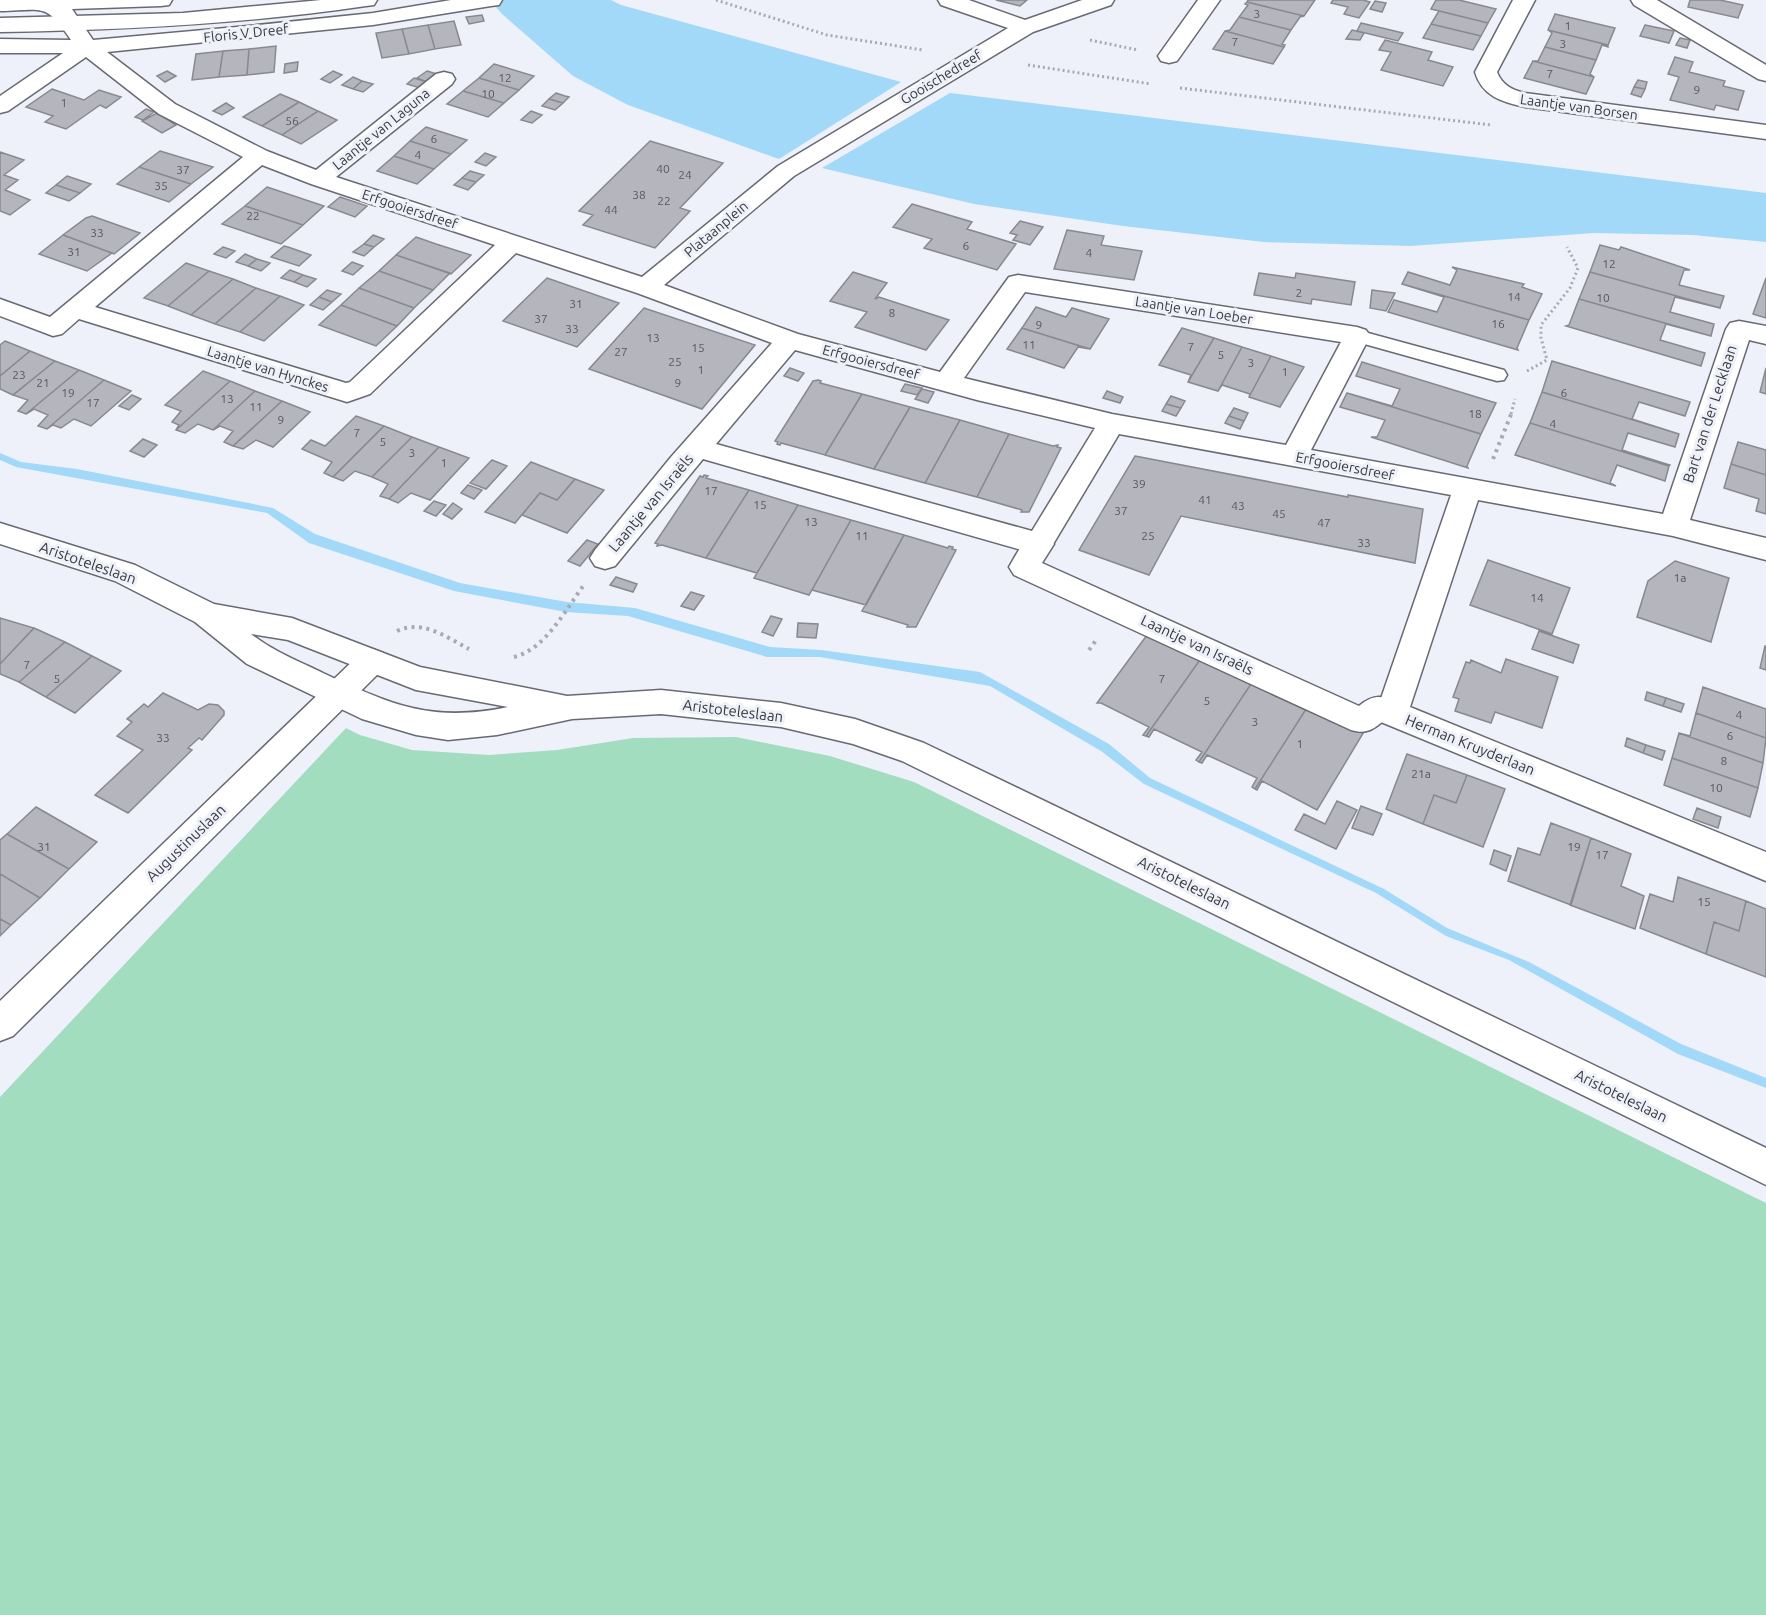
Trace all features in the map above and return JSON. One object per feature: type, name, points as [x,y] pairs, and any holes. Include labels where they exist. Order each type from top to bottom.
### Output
[{"type":"street","points":[[0,5],[161,0]]},
{"type":"street","name":"Floris V Dreef","points":[[0,26],[72,25],[195,18],[366,0]]},
{"type":"street","points":[[949,0],[1025,27]]},
{"type":"street","name":"Gooischedreef","points":[[786,171],[1025,27],[1103,0]]},
{"type":"street","points":[[1168,56],[1209,0]]},
{"type":"street","name":"Laantje van Borsen","points":[[1524,0],[1486,72],[1488,81],[1497,90],[1524,100],[1766,132]]},
{"type":"street","name":"Erfgooiersdreef","points":[[47,2],[64,14],[87,47],[166,109],[259,156],[319,179],[646,287],[789,340],[1112,423],[1673,526],[1766,549]]},
{"type":"street","name":"Floris V Dreef","points":[[0,46],[87,47],[260,32],[374,19],[482,2]]},
{"type":"street","points":[[1648,2],[1766,74]]},
{"type":"street","points":[[0,106],[87,47]]},
{"type":"street","name":"Laantje van Laguna","points":[[319,179],[444,79]]},
{"type":"street","points":[[0,307],[53,328],[259,156]]},
{"type":"street","name":"Plataanplein","points":[[646,287],[786,171]]},
{"type":"street","name":"Laantje van Hynckes","points":[[77,310],[347,393],[360,388],[513,242]]},
{"type":"street","name":"Laantje van Loeber","points":[[947,382],[1018,283],[1357,336]]},
{"type":"street","name":"Bart van der Lecklaan","points":[[1673,526],[1739,329],[1766,335]]},
{"type":"street","points":[[1294,456],[1357,336]]},
{"type":"street","name":"Laantje van Israëls","points":[[604,558],[681,464],[789,340]]},
{"type":"street","name":"Laantje van Israëls","points":[[1112,423],[1024,567],[1362,721],[1378,708],[1392,713]]},
{"type":"street","name":"Laantje van Israëls","points":[[697,448],[1039,544]]},
{"type":"street","name":"Herman Kruyderlaan","points":[[1467,489],[1392,713],[1766,867]]},
{"type":"street","name":"Aristoteleslaan","points":[[0,533],[125,573],[206,614],[258,656],[373,710],[416,722],[448,727],[497,722],[572,707],[661,702],[781,715],[855,732],[913,752],[1766,1167]]},
{"type":"street","name":"Aristoteleslaan","points":[[206,614],[292,629],[416,678],[572,707]]},
{"type":"street","name":"Augustinuslaan","points":[[0,1025],[372,661]]},
{"type":"lane","points":[[1357,336],[1497,375]]},
{"type":"path","points":[[716,0],[827,35],[1155,84]]},
{"type":"path","points":[[1025,27],[1168,56]]},
{"type":"path","points":[[1178,88],[1493,125]]},
{"type":"path","points":[[509,657],[519,657],[544,637],[580,590]]},
{"type":"path","points":[[372,661],[394,633],[406,625],[420,625],[479,653]]},
{"type":"green space","points":[[346,728],[360,735],[412,750],[489,755],[557,750],[633,738],[736,737],[830,756],[914,782],[1766,1203],[1766,1615],[0,1615],[0,1097]]},
{"type":"water","points":[[490,0],[611,0],[621,5],[901,82],[779,159],[628,105],[573,76],[502,14]]},
{"type":"water","points":[[950,93],[1766,193],[1766,242],[1693,235],[1594,233],[1411,246],[1264,242],[1123,226],[974,204],[822,168]]},
{"type":"water","points":[[0,453],[21,462],[77,469],[273,508],[315,534],[460,583],[567,602],[635,608],[770,647],[821,650],[980,672],[1109,744],[1150,778],[1384,889],[1447,928],[1529,962],[1681,1044],[1766,1078],[1766,1088],[1678,1054],[1509,960],[1446,936],[1376,893],[1144,784],[1101,751],[990,686],[820,657],[767,657],[628,616],[566,612],[454,591],[309,543],[267,513],[16,467],[0,460]]},
{"type":"building","points":[[996,0],[1027,0],[1020,6]]},
{"type":"building","points":[[1248,0],[1315,0],[1304,16],[1247,2]]},
{"type":"building","points":[[1333,0],[1370,2],[1359,18],[1344,14],[1348,7],[1331,3]]},
{"type":"building","points":[[1436,0],[1459,0],[1496,9],[1488,23],[1431,9]]},
{"type":"building","points":[[1690,0],[1720,0],[1743,5],[1738,18],[1688,7]]},
{"type":"building","points":[[1375,1],[1386,3],[1382,12],[1370,9]]},
{"type":"building","points":[[1247,2],[1304,16],[1300,17],[1291,30],[1239,17],[1248,5],[1245,4]]},
{"type":"building","points":[[1431,9],[1488,23],[1481,36],[1431,24],[1439,11]]},
{"type":"building","points":[[1555,14],[1615,28],[1608,45],[1548,30]]},
{"type":"building","points":[[482,15],[484,21],[469,24],[466,17]]},
{"type":"building","points":[[1239,17],[1291,30],[1282,44],[1285,45],[1284,47],[1225,31],[1230,30]]},
{"type":"building","points":[[454,21],[461,45],[435,49],[428,25]]},
{"type":"building","points":[[1361,23],[1403,33],[1398,41],[1357,31]]},
{"type":"building","points":[[1431,24],[1481,36],[1473,50],[1423,38]]},
{"type":"building","points":[[428,25],[435,49],[409,54],[402,29]]},
{"type":"building","points":[[1645,25],[1674,31],[1669,43],[1640,36]]},
{"type":"building","points":[[402,29],[409,54],[382,58],[376,33]]},
{"type":"building","points":[[1352,30],[1364,33],[1360,40],[1346,39]]},
{"type":"building","points":[[1548,30],[1608,45],[1608,47],[1602,45],[1596,60],[1545,47],[1552,33]]},
{"type":"building","points":[[1225,31],[1284,47],[1273,64],[1213,49]]},
{"type":"building","points":[[1680,38],[1690,40],[1687,48],[1676,45]]},
{"type":"building","points":[[1385,40],[1432,52],[1428,60],[1453,67],[1443,86],[1381,70],[1391,52],[1379,50]]},
{"type":"building","points":[[276,46],[274,72],[247,75],[249,49]]},
{"type":"building","points":[[1545,47],[1596,60],[1590,74],[1594,77],[1533,61],[1538,61]]},
{"type":"building","points":[[249,49],[247,75],[219,77],[223,51]]},
{"type":"building","points":[[223,51],[219,77],[192,80],[196,54]]},
{"type":"building","points":[[1675,57],[1693,62],[1689,72],[1725,81],[1723,86],[1744,91],[1738,110],[1716,105],[1714,110],[1670,100],[1679,77],[1668,74]]},
{"type":"building","points":[[1533,61],[1594,77],[1586,94],[1524,78]]},
{"type":"building","points":[[298,62],[297,71],[284,73],[285,64]]},
{"type":"building","points":[[494,64],[534,76],[519,90],[479,78]]},
{"type":"building","points":[[167,71],[176,76],[165,82],[157,76]]},
{"type":"building","points":[[333,71],[342,75],[330,83],[321,79]]},
{"type":"building","points":[[427,71],[437,74],[427,82],[417,78]]},
{"type":"building","points":[[353,77],[362,81],[353,89],[342,85]]},
{"type":"building","points":[[414,78],[427,82],[420,88],[407,84]]},
{"type":"building","points":[[479,78],[519,90],[504,103],[463,91]]},
{"type":"building","points":[[1638,80],[1647,82],[1645,89],[1634,87]]},
{"type":"building","points":[[362,81],[373,84],[363,92],[353,89]]},
{"type":"building","points":[[1634,87],[1645,89],[1641,97],[1631,94]]},
{"type":"building","points":[[52,89],[84,100],[99,90],[121,97],[106,108],[100,105],[66,129],[45,122],[53,116],[26,107]]},
{"type":"building","points":[[463,91],[504,103],[488,117],[447,104]]},
{"type":"building","points":[[556,93],[569,97],[563,103],[549,99]]},
{"type":"building","points":[[280,94],[299,102],[262,126],[243,117]]},
{"type":"building","points":[[549,99],[563,103],[555,110],[542,106]]},
{"type":"building","points":[[299,102],[318,111],[282,135],[262,126]]},
{"type":"building","points":[[226,103],[234,108],[222,115],[213,111]]},
{"type":"building","points":[[146,109],[154,112],[143,120],[135,117]]},
{"type":"building","points":[[318,111],[337,120],[301,144],[282,135]]},
{"type":"building","points":[[531,111],[542,115],[532,123],[521,120]]},
{"type":"building","points":[[157,113],[176,125],[162,133],[142,121]]},
{"type":"building","points":[[426,127],[467,140],[451,154],[410,141]]},
{"type":"building","points":[[410,141],[451,154],[434,169],[394,156]]},
{"type":"building","points":[[650,141],[723,163],[680,208],[690,211],[655,248],[583,225],[593,215],[579,211]]},
{"type":"building","points":[[160,151],[213,167],[191,184],[139,167]]},
{"type":"building","points":[[0,152],[24,160],[4,175],[18,180],[5,190],[30,200],[10,215],[0,211]]},
{"type":"building","points":[[485,153],[496,157],[486,166],[475,162]]},
{"type":"building","points":[[394,156],[434,169],[417,184],[377,171]]},
{"type":"building","points":[[139,167],[191,184],[169,202],[117,184]]},
{"type":"building","points":[[470,171],[484,175],[476,182],[462,178]]},
{"type":"building","points":[[67,176],[91,184],[80,193],[56,185]]},
{"type":"building","points":[[462,178],[476,182],[468,190],[454,185]]},
{"type":"building","points":[[56,185],[80,193],[69,201],[46,193]]},
{"type":"building","points":[[267,187],[324,206],[303,225],[245,206]]},
{"type":"building","points":[[340,197],[367,206],[355,217],[328,207]]},
{"type":"building","points":[[912,204],[972,222],[967,229],[1016,244],[997,270],[924,248],[932,239],[893,227]]},
{"type":"building","points":[[245,206],[303,225],[281,244],[222,224]]},
{"type":"building","points":[[92,216],[140,233],[114,254],[63,235]]},
{"type":"building","points":[[1020,221],[1043,227],[1030,245],[1013,240],[1017,235],[1010,233]]},
{"type":"building","points":[[1067,230],[1104,236],[1101,245],[1142,251],[1134,280],[1054,269]]},
{"type":"building","points":[[63,235],[112,253],[87,271],[39,254]]},
{"type":"building","points":[[373,235],[384,239],[374,247],[364,244]]},
{"type":"building","points":[[416,237],[471,255],[451,274],[396,255]]},
{"type":"building","points":[[364,244],[374,247],[364,256],[353,252]]},
{"type":"building","points":[[1600,245],[1619,250],[1621,247],[1690,270],[1684,270],[1679,285],[1724,296],[1720,308],[1590,272]]},
{"type":"building","points":[[284,246],[311,255],[299,266],[271,257]]},
{"type":"building","points":[[223,247],[235,251],[226,258],[214,254]]},
{"type":"building","points":[[245,254],[257,259],[248,266],[236,262]]},
{"type":"building","points":[[396,255],[450,273],[433,290],[379,271]]},
{"type":"building","points":[[257,259],[270,263],[261,271],[248,266]]},
{"type":"building","points":[[352,262],[363,266],[353,275],[342,271]]},
{"type":"building","points":[[186,263],[209,271],[168,306],[144,298]]},
{"type":"building","points":[[1452,267],[1524,284],[1522,287],[1542,294],[1529,320],[1402,284],[1408,272],[1450,285],[1457,270]]},
{"type":"building","points":[[290,270],[303,275],[294,282],[281,278]]},
{"type":"building","points":[[209,271],[233,279],[191,315],[168,306]]},
{"type":"building","points":[[379,271],[433,290],[414,308],[359,288]]},
{"type":"building","points":[[853,272],[887,283],[875,299],[879,297],[949,320],[926,350],[855,327],[867,312],[830,301]]},
{"type":"building","points":[[1590,272],[1720,308],[1675,297],[1670,312],[1714,324],[1711,336],[1579,299]]},
{"type":"building","points":[[1259,273],[1295,278],[1296,273],[1355,282],[1351,305],[1312,299],[1311,304],[1254,295]]},
{"type":"building","points":[[303,275],[316,279],[307,287],[294,282]]},
{"type":"building","points":[[547,278],[619,303],[577,347],[503,321]]},
{"type":"building","points":[[1766,278],[1766,318],[1753,314]]},
{"type":"building","points":[[233,279],[256,288],[215,324],[191,315]]},
{"type":"building","points":[[1402,284],[1529,320],[1518,350],[1388,312],[1394,300],[1437,312],[1444,297]]},
{"type":"building","points":[[256,288],[280,296],[240,332],[215,324]]},
{"type":"building","points":[[359,288],[414,308],[397,326],[341,305]]},
{"type":"building","points":[[327,290],[341,294],[332,302],[319,297]]},
{"type":"building","points":[[1372,290],[1395,293],[1386,311],[1370,308]]},
{"type":"building","points":[[280,296],[304,305],[264,341],[240,332]]},
{"type":"building","points":[[319,297],[332,302],[323,310],[310,305]]},
{"type":"building","points":[[1579,299],[1711,336],[1666,324],[1660,340],[1705,353],[1701,366],[1566,326],[1569,325]]},
{"type":"building","points":[[341,305],[397,326],[376,346],[319,325]]},
{"type":"building","points":[[1036,307],[1066,317],[1072,308],[1109,319],[1090,349],[1022,328]]},
{"type":"building","points":[[644,308],[755,345],[702,409],[589,369]]},
{"type":"building","points":[[1022,328],[1090,349],[1078,347],[1064,368],[1007,349]]},
{"type":"building","points":[[1182,328],[1214,338],[1188,382],[1191,375],[1159,365]]},
{"type":"building","points":[[1214,338],[1242,347],[1218,391],[1188,382]]},
{"type":"building","points":[[5,341],[30,351],[0,376],[0,345]]},
{"type":"building","points":[[1242,347],[1271,356],[1249,397],[1250,394],[1222,385],[1218,391]]},
{"type":"building","points":[[30,351],[55,361],[13,395],[0,389],[0,376]]},
{"type":"building","points":[[1271,356],[1304,367],[1280,407],[1249,397]]},
{"type":"building","points":[[55,361],[79,370],[26,414],[18,411],[28,400],[13,395]]},
{"type":"building","points":[[1552,361],[1690,402],[1685,416],[1639,402],[1632,419],[1679,434],[1542,392]]},
{"type":"building","points":[[1362,362],[1496,403],[1481,434],[1347,393],[1392,406],[1400,389],[1356,376]]},
{"type":"building","points":[[790,368],[804,373],[798,381],[784,376]]},
{"type":"building","points":[[1766,368],[1766,394],[1760,392]]},
{"type":"building","points":[[79,370],[104,380],[47,429],[38,426],[48,415],[34,409],[26,414]]},
{"type":"building","points":[[203,371],[230,381],[176,430],[179,425],[172,422],[181,411],[165,405]]},
{"type":"building","points":[[104,380],[131,391],[91,426],[74,419],[61,428],[53,425],[47,429]]},
{"type":"building","points":[[230,381],[255,391],[213,430],[198,424],[185,433],[176,430]]},
{"type":"building","points":[[813,381],[821,381],[820,383],[862,394],[825,455],[781,443],[777,444],[778,442],[775,441]]},
{"type":"building","points":[[905,384],[922,388],[917,395],[901,391]]},
{"type":"building","points":[[922,389],[934,392],[928,403],[915,399]]},
{"type":"building","points":[[255,391],[282,401],[233,446],[224,442],[233,431],[220,426],[213,430]]},
{"type":"building","points":[[1107,391],[1123,397],[1120,403],[1103,398]]},
{"type":"building","points":[[1542,392],[1679,434],[1675,447],[1628,433],[1622,450],[1670,465],[1530,423]]},
{"type":"building","points":[[1347,393],[1481,434],[1468,468],[1371,437],[1377,437],[1385,420],[1340,407]]},
{"type":"building","points":[[862,394],[910,407],[874,469],[825,455]]},
{"type":"building","points":[[132,395],[141,399],[129,410],[119,406]]},
{"type":"building","points":[[1171,396],[1185,401],[1181,408],[1166,404]]},
{"type":"building","points":[[282,401],[310,412],[273,447],[256,440],[243,449],[233,446]]},
{"type":"building","points":[[1166,404],[1181,408],[1176,416],[1162,411]]},
{"type":"building","points":[[910,407],[960,420],[925,483],[874,469]]},
{"type":"building","points":[[1234,408],[1248,413],[1244,421],[1229,416]]},
{"type":"building","points":[[356,416],[384,426],[333,477],[324,473],[332,462],[302,449],[311,440],[325,446]]},
{"type":"building","points":[[1229,416],[1244,421],[1240,429],[1225,423]]},
{"type":"building","points":[[960,420],[1009,434],[977,497],[925,483]]},
{"type":"building","points":[[1530,423],[1669,466],[1665,481],[1617,465],[1610,483],[1616,486],[1515,455]]},
{"type":"building","points":[[384,426],[412,437],[372,477],[355,471],[343,481],[333,477]]},
{"type":"building","points":[[1009,434],[1053,446],[1058,445],[1057,447],[1061,448],[1029,512],[1021,512],[1022,510],[977,497]]},
{"type":"building","points":[[412,437],[439,447],[389,499],[380,496],[388,484],[372,477]]},
{"type":"building","points":[[143,439],[157,445],[144,457],[130,451]]},
{"type":"building","points":[[1738,442],[1766,450],[1766,475],[1731,464]]},
{"type":"building","points":[[439,447],[469,458],[430,500],[411,493],[398,503],[389,499]]},
{"type":"building","points":[[1135,456],[1423,509],[1415,563],[1181,516],[1149,575],[1079,550]]},
{"type":"building","points":[[492,460],[507,466],[486,489],[470,483]]},
{"type":"building","points":[[531,462],[575,479],[557,500],[540,493],[515,523],[485,512]]},
{"type":"building","points":[[1731,464],[1766,475],[1766,514],[1756,511],[1759,499],[1724,488]]},
{"type":"building","points":[[700,476],[708,476],[706,478],[749,490],[706,558],[662,545],[657,546],[658,544],[655,543]]},
{"type":"building","points":[[575,479],[604,490],[567,533],[522,515],[540,493],[557,500]]},
{"type":"building","points":[[468,485],[482,490],[474,499],[461,493]]},
{"type":"building","points":[[749,490],[798,505],[757,573],[706,558]]},
{"type":"building","points":[[434,501],[446,505],[436,516],[424,511]]},
{"type":"building","points":[[453,503],[462,509],[452,519],[443,514]]},
{"type":"building","points":[[798,505],[851,520],[809,595],[754,578]]},
{"type":"building","points":[[851,520],[904,535],[866,605],[812,590]]},
{"type":"building","points":[[904,535],[948,548],[953,547],[952,549],[956,550],[916,627],[907,627],[908,625],[862,611]]},
{"type":"building","points":[[587,540],[598,544],[580,566],[568,561]]},
{"type":"building","points":[[1488,560],[1570,588],[1552,634],[1470,605]]},
{"type":"building","points":[[1675,561],[1729,578],[1711,642],[1637,617],[1648,581]]},
{"type":"building","points":[[616,577],[637,584],[633,592],[610,585]]},
{"type":"building","points":[[691,592],[704,596],[694,610],[681,606]]},
{"type":"building","points":[[771,616],[782,619],[773,636],[762,632]]},
{"type":"building","points":[[0,618],[34,628],[0,664]]},
{"type":"building","points":[[798,623],[818,624],[816,638],[797,637]]},
{"type":"building","points":[[34,628],[65,642],[19,682],[0,674],[0,664]]},
{"type":"building","points":[[1150,631],[1202,657],[1146,736],[1143,735],[1149,727],[1097,703]]},
{"type":"building","points":[[1539,631],[1579,645],[1573,663],[1532,649]]},
{"type":"building","points":[[65,642],[92,656],[46,697],[19,682]]},
{"type":"building","points":[[1766,646],[1766,670],[1760,668]]},
{"type":"building","points":[[92,656],[121,671],[75,713],[46,697]]},
{"type":"building","points":[[1202,657],[1253,681],[1199,762],[1196,760],[1202,752],[1154,729],[1149,737],[1146,736]]},
{"type":"building","points":[[1506,659],[1558,677],[1542,728],[1495,712],[1491,723],[1455,711],[1459,699],[1453,697],[1466,662],[1470,663],[1471,660],[1501,673]]},
{"type":"building","points":[[1253,681],[1308,706],[1255,789],[1252,787],[1257,778],[1207,755],[1202,763],[1199,762]]},
{"type":"building","points":[[1703,687],[1766,709],[1766,738],[1696,713]]},
{"type":"building","points":[[1647,692],[1666,698],[1663,706],[1645,700]]},
{"type":"building","points":[[163,693],[198,710],[209,704],[218,705],[224,711],[224,715],[202,740],[199,738],[188,748],[192,750],[128,813],[95,795],[143,750],[117,736],[132,722],[127,719],[144,704],[148,707]]},
{"type":"building","points":[[1666,698],[1684,704],[1681,712],[1663,706]]},
{"type":"building","points":[[1308,706],[1365,730],[1317,810],[1262,781],[1257,790],[1255,789]]},
{"type":"building","points":[[1696,713],[1766,738],[1763,763],[1679,733],[1690,736]]},
{"type":"building","points":[[1679,733],[1763,763],[1758,788],[1672,758]]},
{"type":"building","points":[[1627,738],[1646,745],[1643,753],[1625,746]]},
{"type":"building","points":[[1646,745],[1665,751],[1662,760],[1643,753]]},
{"type":"building","points":[[1407,754],[1467,775],[1456,803],[1434,795],[1423,824],[1386,809]]},
{"type":"building","points":[[1672,758],[1758,788],[1750,817],[1664,785]]},
{"type":"building","points":[[1467,775],[1505,789],[1483,847],[1423,824],[1434,795],[1456,803]]},
{"type":"building","points":[[1337,801],[1357,810],[1336,849],[1295,830],[1304,814],[1325,824]]},
{"type":"building","points":[[1361,806],[1382,814],[1373,835],[1352,828]]},
{"type":"building","points":[[36,807],[97,842],[69,869],[7,834]]},
{"type":"building","points":[[1697,808],[1721,817],[1718,828],[1693,819]]},
{"type":"building","points":[[1551,823],[1591,838],[1571,905],[1508,881],[1518,848],[1540,855]]},
{"type":"building","points":[[7,834],[69,869],[40,898],[0,874],[0,840]]},
{"type":"building","points":[[1591,838],[1631,854],[1621,886],[1644,896],[1635,929],[1570,905]]},
{"type":"building","points":[[1494,850],[1511,856],[1506,871],[1490,864]]},
{"type":"building","points":[[0,874],[40,898],[11,925],[0,919]]},
{"type":"building","points":[[1678,877],[1746,901],[1739,931],[1714,922],[1706,954],[1640,928],[1650,894],[1673,902]]},
{"type":"building","points":[[1746,901],[1766,909],[1766,977],[1706,954],[1714,922],[1739,931]]},
{"type":"building","points":[[0,919],[11,925],[0,936]]}]
